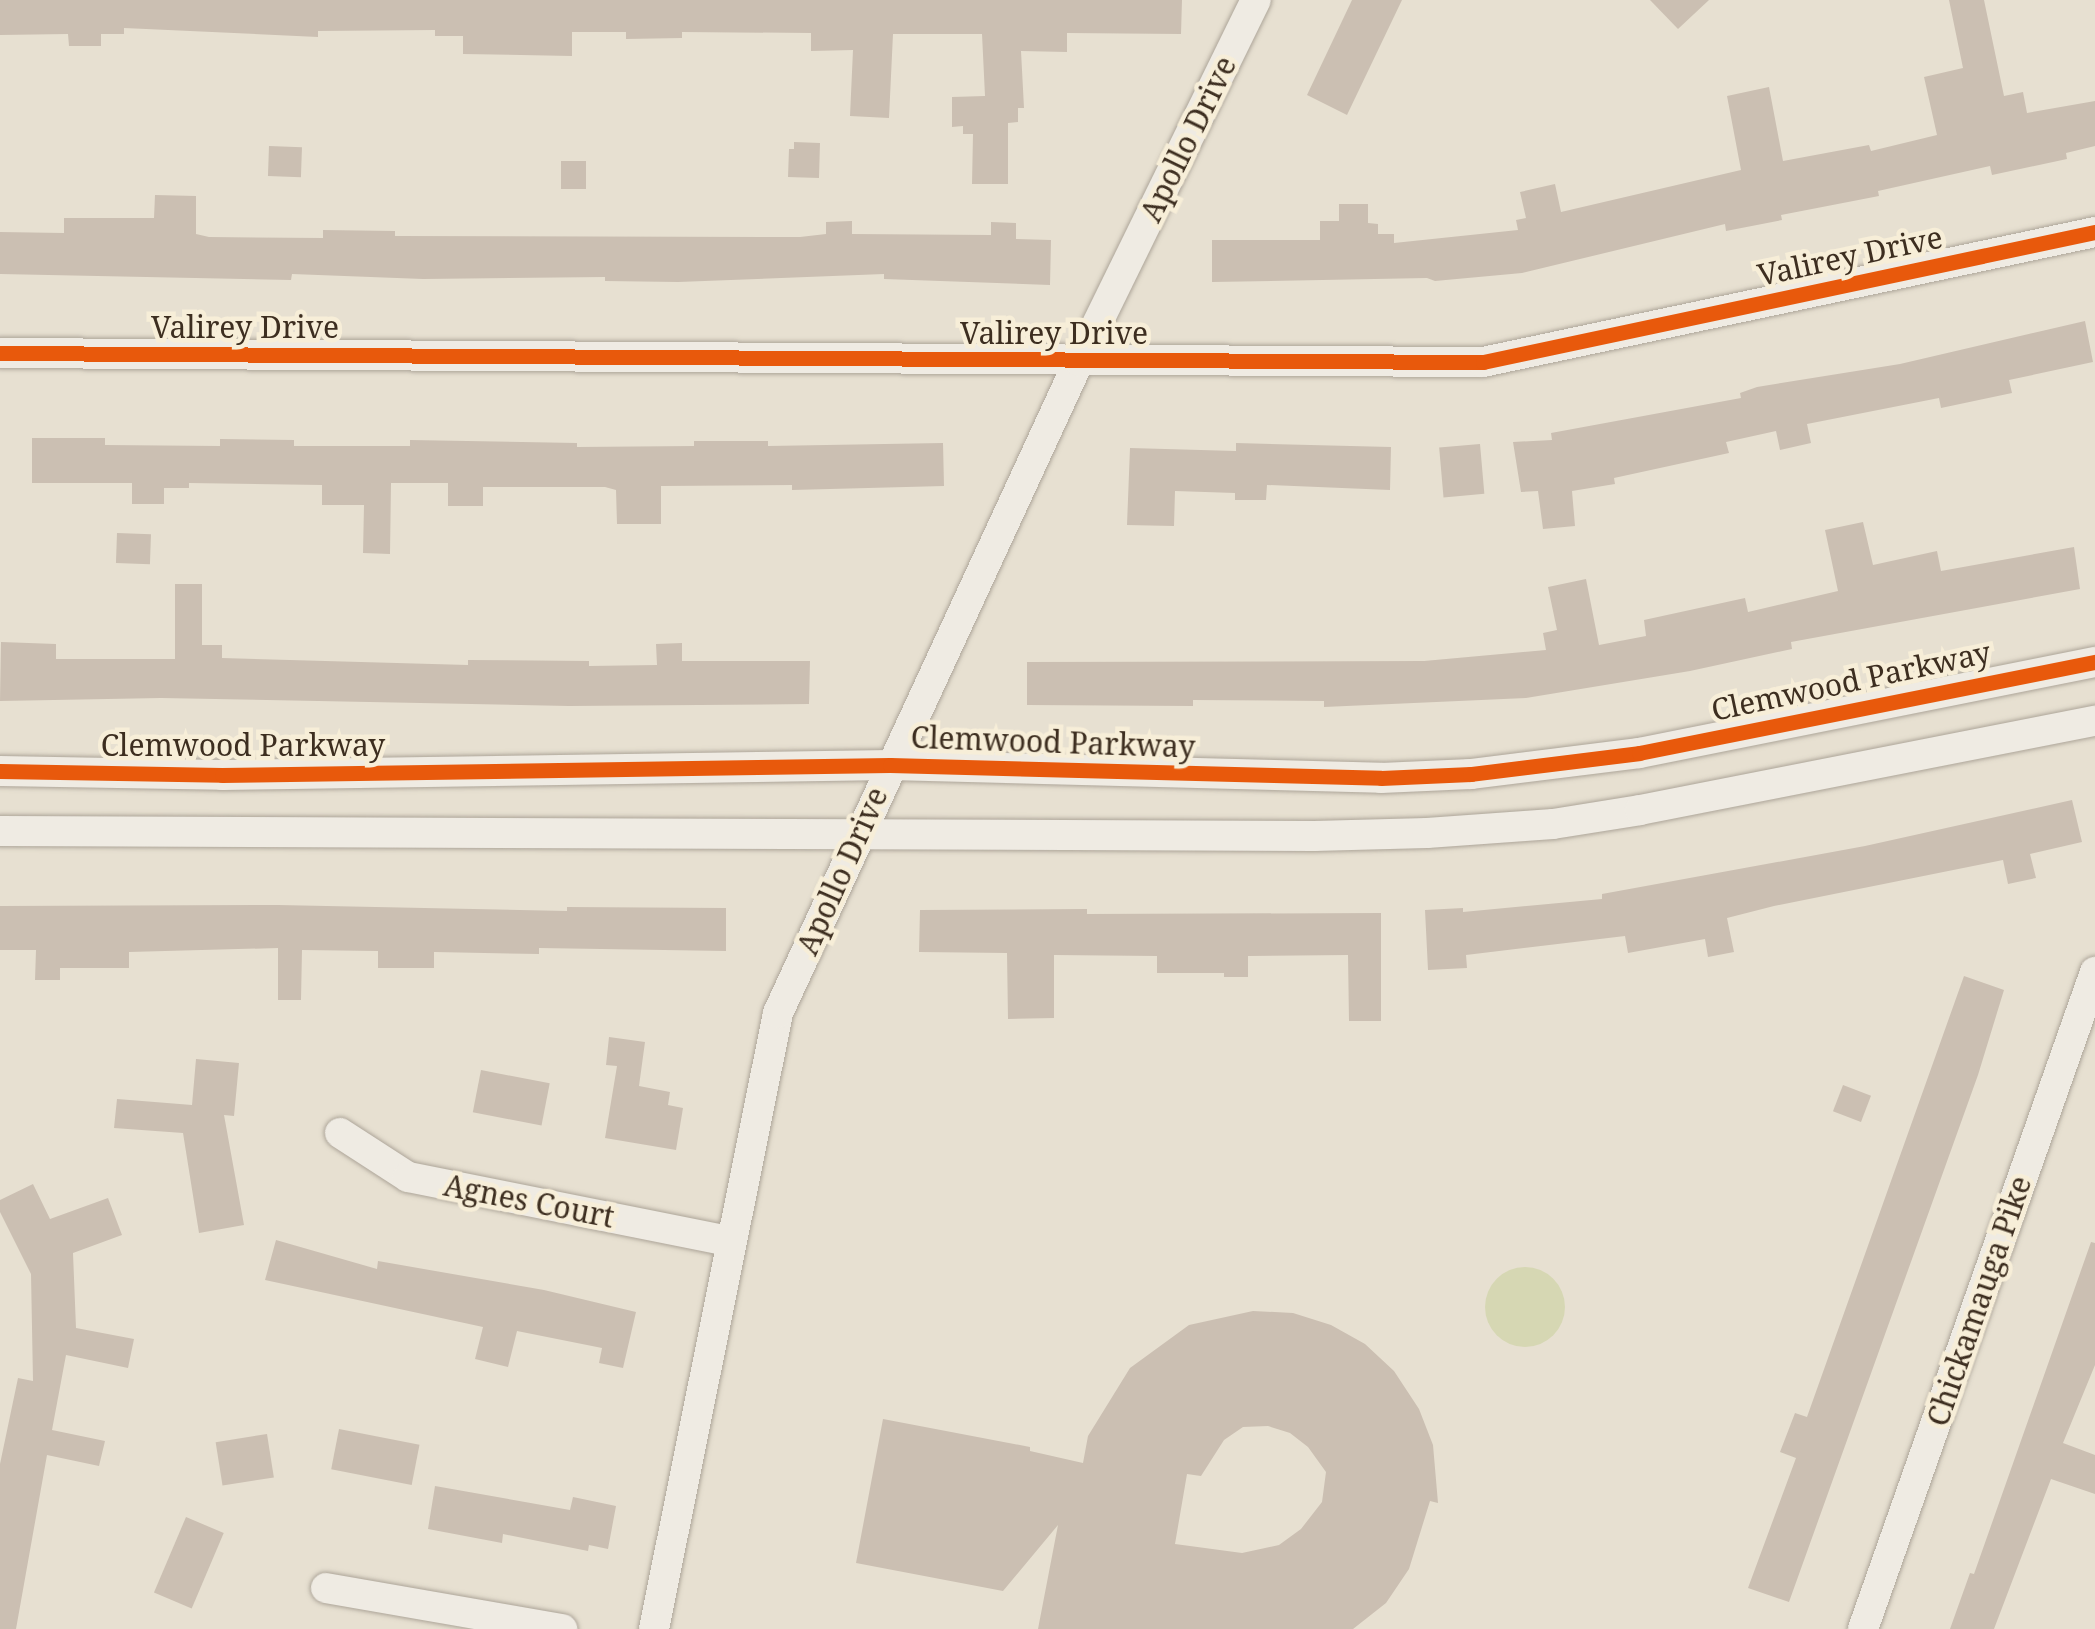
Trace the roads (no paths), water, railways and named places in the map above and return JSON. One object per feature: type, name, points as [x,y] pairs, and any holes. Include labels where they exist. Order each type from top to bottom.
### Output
[{"type":"street","name":"Apollo Drive","points":[[654,1629],[778,1013],[1079,361],[1256,0]]},
{"type":"street","name":"Valirey Drive","points":[[0,353],[1483,362],[2095,232]]},
{"type":"street","name":"Clemwood Parkway","points":[[0,771],[222,775],[890,765],[1381,778],[1472,774],[1640,753],[2095,662]]},
{"type":"street","points":[[0,831],[861,831],[1314,836],[1553,824],[2095,720]]},
{"type":"street","name":"Chickamauga Pike","points":[[1863,1629],[2095,972]]},
{"type":"street","name":"Agnes Court","points":[[340,1133],[408,1177],[729,1242]]},
{"type":"street","points":[[326,1588],[562,1629]]}]
